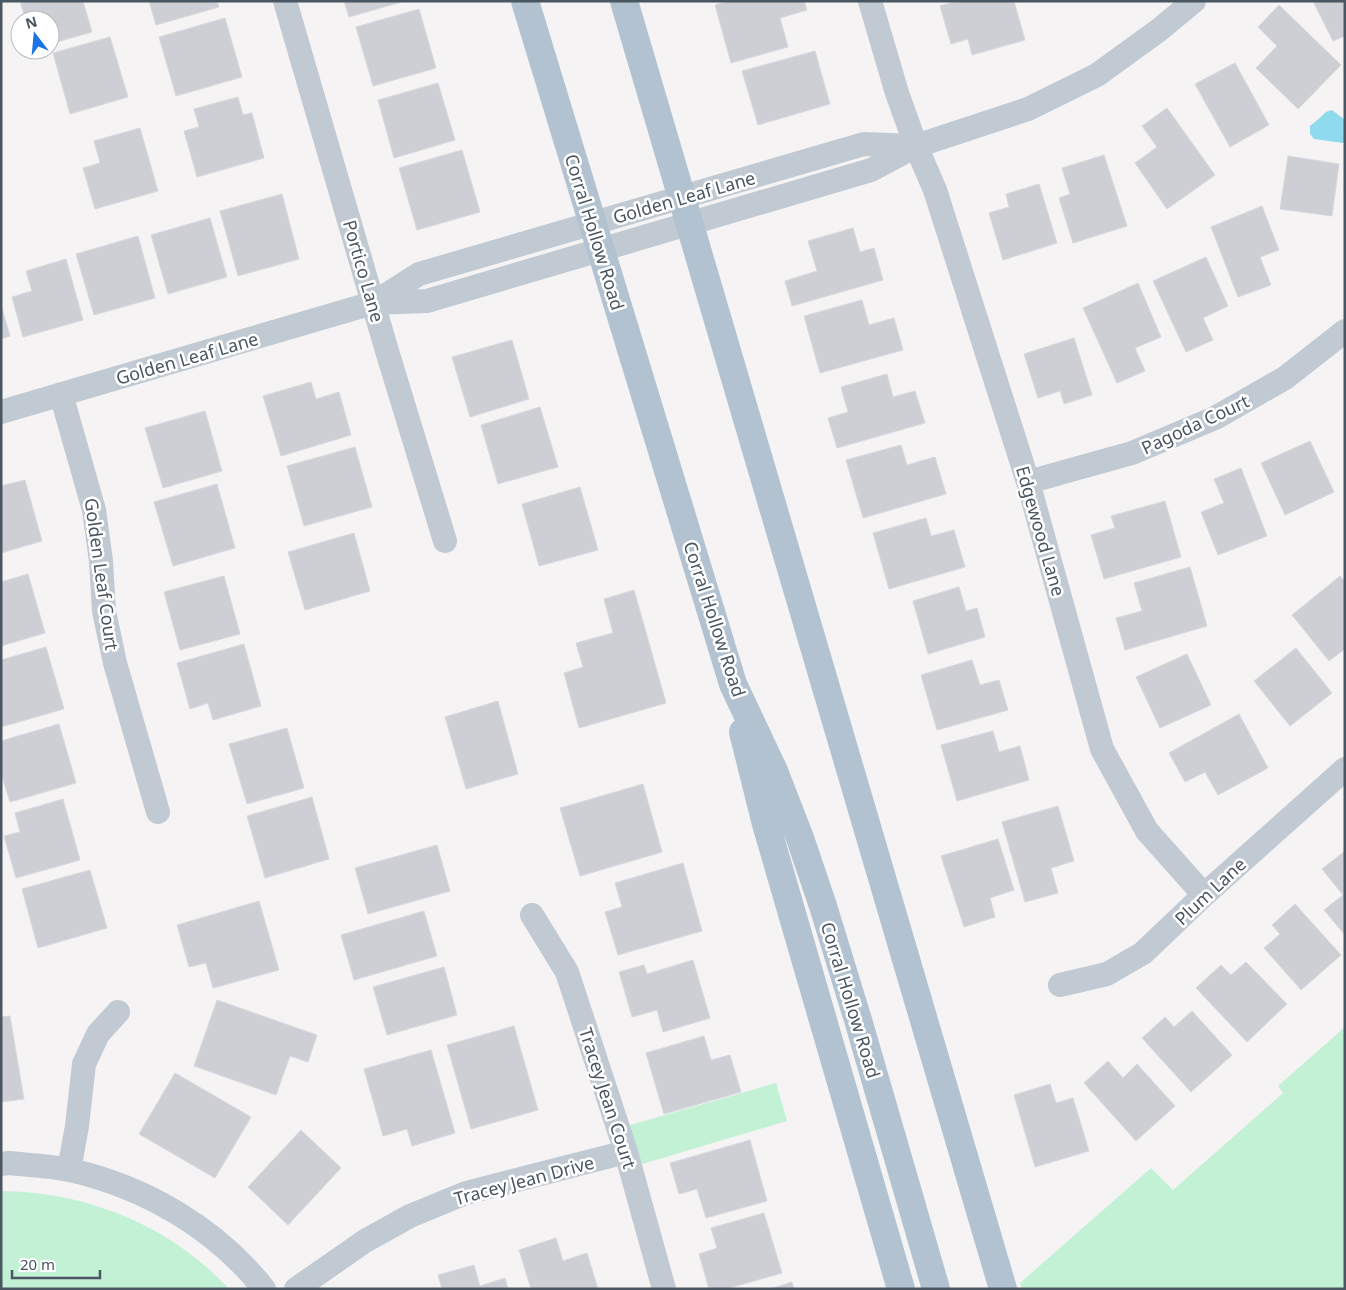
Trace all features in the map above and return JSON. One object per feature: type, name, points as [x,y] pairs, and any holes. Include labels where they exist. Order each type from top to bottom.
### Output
[{"type":"main road","name":"Corral Hollow Road","points":[[525,1],[733,684],[774,771],[806,855],[855,1011],[936,1289]]},
{"type":"main road","points":[[624,1],[1003,1289]]},
{"type":"main road","points":[[733,684],[752,773],[766,824],[901,1289]]},
{"type":"street","name":"Portico Lane","points":[[285,1],[373,304],[445,541]]},
{"type":"street","name":"Edgewood Lane","points":[[870,1],[897,93],[916,146],[936,190],[1028,482],[1102,749],[1147,831],[1204,895]]},
{"type":"street","name":"Golden Leaf Lane","points":[[1,412],[373,304],[427,300],[871,170],[916,146],[1028,108],[1098,74],[1159,30],[1194,1]]},
{"type":"street","name":"Golden Leaf Lane","points":[[373,304],[419,274],[864,144],[916,146]]},
{"type":"street","name":"Pagoda Court","points":[[1028,482],[1132,453],[1215,418],[1285,378],[1345,331]]},
{"type":"street","name":"Golden Leaf Court","points":[[61,394],[94,510],[101,561],[104,611],[115,663],[158,812]]},
{"type":"street","name":"Plum Lane","points":[[1060,985],[1107,974],[1144,953],[1204,895],[1345,770]]},
{"type":"street","name":"Tracey Jean Court","points":[[532,915],[567,972],[626,1152],[664,1289]]},
{"type":"street","points":[[69,1170],[77,1126],[84,1064],[98,1034],[118,1012]]},
{"type":"street","name":"Tracey Jean Drive","points":[[296,1289],[365,1241],[410,1216],[458,1196],[626,1152]]},
{"type":"street","points":[[1,1164],[10,1163],[69,1170],[120,1184],[160,1203],[203,1230],[228,1250],[264,1289]]},
{"type":"green space","points":[[1345,1027],[1345,1289],[1022,1289],[1020,1283],[1151,1168],[1173,1190],[1283,1093],[1278,1086]]},
{"type":"green space","points":[[776,1083],[787,1121],[639,1165],[627,1126]]},
{"type":"green space","points":[[1,1191],[65,1198],[125,1216],[154,1230],[181,1247],[206,1266],[229,1289],[1,1289]]},
{"type":"water","points":[[1332,110],[1345,120],[1345,141],[1343,143],[1314,139],[1310,134],[1310,126],[1325,113]]},
{"type":"building","points":[[20,1],[83,1],[92,32],[60,41],[60,10],[23,10]]},
{"type":"building","points":[[149,1],[217,1],[219,7],[156,25]]},
{"type":"building","points":[[344,1],[405,1],[349,17]]},
{"type":"building","points":[[727,1],[804,1],[807,10],[780,18],[788,47],[731,63],[715,5]]},
{"type":"building","points":[[957,1],[1014,1],[1025,40],[972,55],[968,39],[951,44],[940,6]]},
{"type":"building","points":[[1313,1],[1345,1],[1345,36],[1333,41]]},
{"type":"building","points":[[1279,5],[1341,65],[1298,109],[1256,68],[1277,46],[1258,27]]},
{"type":"building","points":[[419,9],[436,68],[373,86],[356,27]]},
{"type":"building","points":[[225,18],[242,77],[176,96],[159,37]]},
{"type":"building","points":[[110,37],[128,97],[70,114],[55,60],[60,60],[60,51]]},
{"type":"building","points":[[815,51],[830,104],[758,125],[742,71]]},
{"type":"building","points":[[1235,63],[1269,125],[1230,147],[1195,84]]},
{"type":"building","points":[[438,83],[455,140],[394,158],[378,100]]},
{"type":"building","points":[[238,97],[243,115],[252,113],[264,158],[197,177],[184,131],[199,127],[194,109]]},
{"type":"building","points":[[1167,108],[1215,175],[1167,209],[1135,163],[1157,147],[1142,126]]},
{"type":"building","points":[[140,128],[158,191],[95,209],[83,168],[100,163],[94,141]]},
{"type":"building","points":[[462,150],[480,212],[417,230],[399,168]]},
{"type":"building","points":[[1104,155],[1127,226],[1073,243],[1059,198],[1070,194],[1062,168]]},
{"type":"building","points":[[1288,156],[1339,164],[1332,216],[1280,209]]},
{"type":"building","points":[[1039,184],[1057,243],[1003,260],[989,213],[1009,207],[1006,194]]},
{"type":"building","points":[[282,194],[299,259],[238,276],[220,211]]},
{"type":"building","points":[[1262,206],[1279,250],[1260,257],[1271,285],[1238,297],[1211,227]]},
{"type":"building","points":[[210,218],[227,277],[168,294],[151,235]]},
{"type":"building","points":[[853,228],[860,252],[874,248],[883,280],[792,306],[785,281],[817,271],[808,241]]},
{"type":"building","points":[[138,236],[155,298],[94,315],[76,254]]},
{"type":"building","points":[[1206,257],[1228,306],[1203,318],[1213,340],[1186,352],[1153,281]]},
{"type":"building","points":[[66,259],[83,320],[23,337],[12,297],[32,291],[26,271]]},
{"type":"building","points":[[1138,283],[1161,337],[1135,348],[1145,371],[1117,383],[1083,308]]},
{"type":"building","points":[[862,300],[869,325],[894,318],[903,350],[820,373],[804,316]]},
{"type":"building","points":[[1,305],[10,336],[1,339]]},
{"type":"building","points":[[1074,338],[1092,395],[1064,404],[1060,391],[1038,398],[1024,354]]},
{"type":"building","points":[[512,340],[529,399],[470,417],[452,357]]},
{"type":"building","points":[[887,374],[893,397],[915,391],[925,423],[837,448],[828,418],[848,412],[841,387]]},
{"type":"building","points":[[311,382],[316,399],[339,392],[351,435],[281,456],[263,396]]},
{"type":"building","points":[[540,407],[558,467],[498,484],[481,425]]},
{"type":"building","points":[[205,411],[222,471],[163,488],[145,428]]},
{"type":"building","points":[[1310,441],[1334,492],[1285,515],[1261,463]]},
{"type":"building","points":[[901,445],[907,465],[935,457],[946,494],[863,518],[846,460]]},
{"type":"building","points":[[355,447],[372,507],[304,526],[287,466]]},
{"type":"building","points":[[1241,468],[1267,536],[1218,555],[1201,512],[1224,503],[1214,479]]},
{"type":"building","points":[[25,480],[42,541],[1,553],[1,486]]},
{"type":"building","points":[[217,484],[235,548],[173,566],[154,502]]},
{"type":"building","points":[[580,487],[598,550],[539,566],[522,504]]},
{"type":"building","points":[[1165,501],[1181,557],[1104,579],[1091,535],[1115,528],[1111,516]]},
{"type":"building","points":[[926,518],[931,536],[954,530],[965,567],[889,589],[873,533]]},
{"type":"building","points":[[354,533],[370,591],[305,610],[288,552]]},
{"type":"building","points":[[1190,567],[1207,626],[1125,650],[1116,618],[1142,611],[1134,583]]},
{"type":"building","points":[[28,574],[45,633],[1,646],[1,582]]},
{"type":"building","points":[[224,576],[240,634],[180,650],[164,592]]},
{"type":"building","points":[[1340,576],[1345,582],[1345,649],[1329,661],[1292,615]]},
{"type":"building","points":[[959,587],[966,611],[977,608],[985,637],[928,654],[913,601]]},
{"type":"building","points":[[634,590],[666,703],[579,728],[564,673],[583,667],[576,643],[613,633],[604,599]]},
{"type":"building","points":[[244,644],[261,706],[213,720],[208,703],[190,709],[177,663]]},
{"type":"building","points":[[46,647],[64,709],[1,727],[1,660]]},
{"type":"building","points":[[1296,648],[1332,693],[1290,726],[1254,681]]},
{"type":"building","points":[[1187,654],[1211,705],[1160,728],[1136,677]]},
{"type":"building","points":[[972,660],[980,685],[999,680],[1008,710],[937,730],[921,675]]},
{"type":"building","points":[[498,701],[518,774],[466,789],[445,717]]},
{"type":"building","points":[[1239,714],[1268,768],[1218,795],[1205,772],[1185,782],[1169,753]]},
{"type":"building","points":[[59,724],[76,783],[10,802],[1,773],[1,741]]},
{"type":"building","points":[[287,728],[304,788],[247,804],[229,744]]},
{"type":"building","points":[[993,731],[999,752],[1020,746],[1029,780],[957,801],[941,745]]},
{"type":"building","points":[[643,784],[662,852],[580,876],[560,808]]},
{"type":"building","points":[[312,797],[329,859],[265,878],[247,816]]},
{"type":"building","points":[[63,799],[80,860],[16,878],[4,836],[20,832],[15,813]]},
{"type":"building","points":[[1058,806],[1074,861],[1051,868],[1058,893],[1025,902],[1002,822]]},
{"type":"building","points":[[998,839],[1014,890],[990,898],[995,917],[964,927],[941,856]]},
{"type":"building","points":[[437,845],[450,891],[368,914],[355,868]]},
{"type":"building","points":[[1345,851],[1345,935],[1324,910],[1343,895],[1322,869]]},
{"type":"building","points":[[683,863],[702,931],[618,955],[605,912],[622,907],[615,883]]},
{"type":"building","points":[[90,870],[107,928],[38,948],[22,889]]},
{"type":"building","points":[[259,901],[279,970],[213,988],[206,963],[189,967],[177,925]]},
{"type":"building","points":[[1295,904],[1341,955],[1301,990],[1264,948],[1280,934],[1272,925]]},
{"type":"building","points":[[424,911],[437,956],[354,980],[341,935]]},
{"type":"building","points":[[693,960],[710,1018],[663,1032],[657,1010],[632,1017],[619,972],[644,965],[647,974]]},
{"type":"building","points":[[1246,962],[1287,1004],[1247,1042],[1196,988],[1221,965],[1231,975]]},
{"type":"building","points":[[444,967],[457,1015],[387,1035],[373,987]]},
{"type":"building","points":[[217,1000],[317,1035],[308,1062],[290,1056],[276,1095],[194,1066]]},
{"type":"building","points":[[1192,1011],[1232,1055],[1191,1092],[1142,1038],[1165,1017],[1174,1027]]},
{"type":"building","points":[[10,1016],[24,1099],[1,1102],[1,1017]]},
{"type":"building","points":[[514,1026],[538,1110],[471,1129],[447,1045]]},
{"type":"building","points":[[704,1036],[711,1060],[730,1055],[741,1092],[664,1114],[646,1053]]},
{"type":"building","points":[[431,1050],[455,1133],[412,1146],[407,1129],[383,1136],[364,1069]]},
{"type":"building","points":[[1108,1061],[1123,1078],[1137,1064],[1175,1106],[1136,1141],[1084,1083]]},
{"type":"building","points":[[175,1073],[251,1117],[215,1178],[139,1134]]},
{"type":"building","points":[[1050,1084],[1056,1103],[1073,1098],[1089,1151],[1035,1167],[1014,1095]]},
{"type":"building","points":[[301,1130],[341,1168],[288,1225],[248,1187]]},
{"type":"building","points":[[750,1140],[767,1201],[706,1218],[697,1189],[679,1194],[670,1163]]},
{"type":"building","points":[[764,1213],[782,1273],[726,1289],[709,1289],[699,1254],[717,1248],[711,1228]]},
{"type":"building","points":[[556,1238],[563,1261],[587,1253],[598,1289],[531,1289],[519,1250]]},
{"type":"building","points":[[474,1265],[480,1286],[505,1278],[508,1289],[442,1289],[438,1275]]},
{"type":"building","points":[[792,1282],[794,1289],[770,1289]]}]
